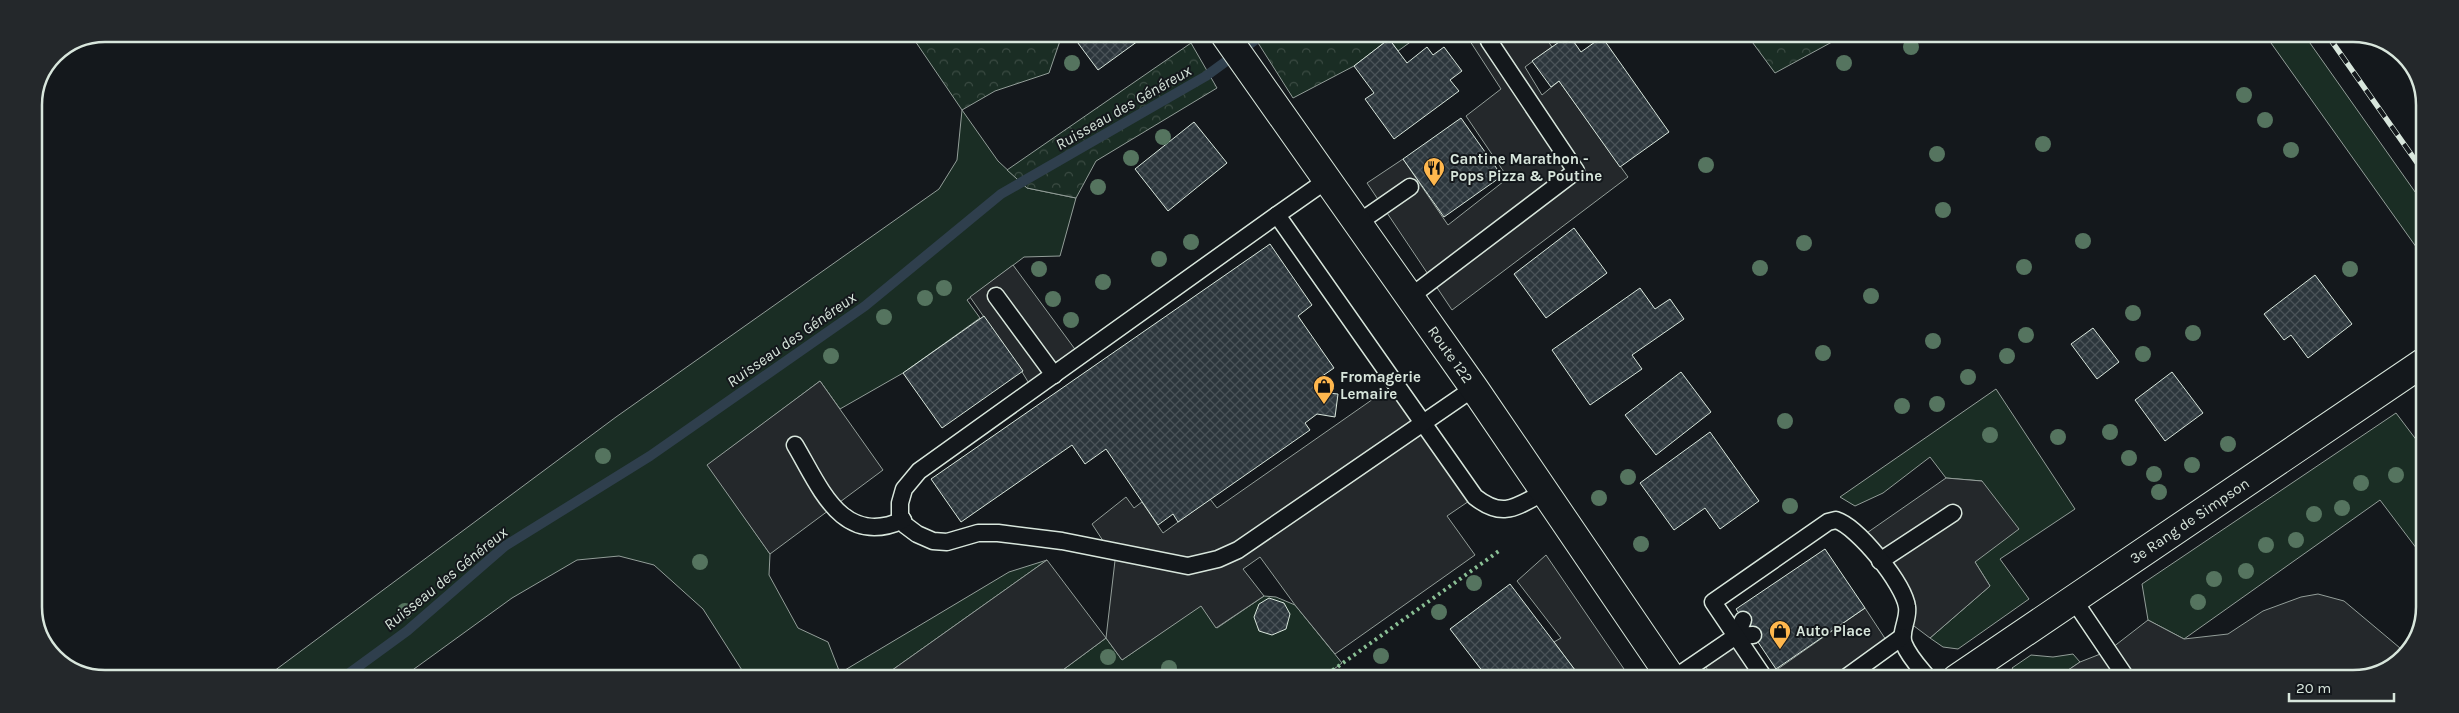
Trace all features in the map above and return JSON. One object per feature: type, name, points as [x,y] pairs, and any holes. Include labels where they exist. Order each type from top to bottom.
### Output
[{"type":"main road","name":"Route 122","points":[[1230,43],[1474,388],[1667,670]]},
{"type":"main road","name":"3e Rang de Simpson","points":[[1969,670],[2416,367]]},
{"type":"lane","points":[[1410,298],[1576,171],[1490,43]]},
{"type":"lane","points":[[1327,180],[919,471],[904,489],[900,503],[905,525],[917,534],[934,541],[946,542],[978,534],[998,533],[1062,541],[1188,566],[1218,559],[1238,550],[1474,388]]},
{"type":"lane","points":[[1358,224],[1410,187]]},
{"type":"lane","points":[[1277,216],[1424,422],[1475,497],[1487,507],[1502,511],[1544,492]]},
{"type":"lane","points":[[996,296],[1054,375]]},
{"type":"lane","points":[[795,445],[836,511],[868,526],[890,526],[903,520]]},
{"type":"lane","points":[[1880,561],[1953,513]]},
{"type":"lane","points":[[1759,670],[1713,602],[1828,522],[1836,520],[1855,531],[1880,561],[1904,597],[1908,608],[1902,637],[1904,646],[1922,670]]},
{"type":"lane","points":[[2074,599],[2121,670]]},
{"type":"lane","points":[[1736,636],[1743,620]]},
{"type":"lane","points":[[1685,670],[1736,636],[1753,635]]},
{"type":"lane","points":[[1856,670],[1902,637]]},
{"type":"green space","points":[[916,43],[1059,43],[1049,73],[995,91],[962,110]]},
{"type":"green space","points":[[1191,43],[1217,88],[1096,161],[1076,198],[1027,188],[1007,170]]},
{"type":"green space","points":[[1258,43],[1384,43],[1354,66],[1293,98]]},
{"type":"green space","points":[[1392,43],[1409,43],[1398,51]]},
{"type":"green space","points":[[1753,43],[1830,43],[1775,73]]},
{"type":"green space","points":[[2271,43],[2310,43],[2416,193],[2416,247]]},
{"type":"green space","points":[[962,110],[998,161],[1027,188],[1076,198],[1060,256],[1024,257],[967,300],[980,318],[903,373],[840,409],[820,381],[708,465],[770,554],[769,575],[798,628],[828,642],[839,670],[742,670],[703,609],[654,565],[619,556],[577,560],[512,598],[413,670],[275,670],[616,417],[939,189],[957,160]]},
{"type":"green space","points":[[1996,389],[2075,509],[2000,559],[2029,599],[1958,649],[1943,647],[1930,638],[1990,586],[1975,562],[1982,481],[1946,478],[1930,457],[1883,493],[1855,506],[1840,497]]},
{"type":"green space","points":[[2396,413],[2416,439],[2416,548],[2380,500],[2184,639],[2148,620],[2142,584]]},
{"type":"green space","points":[[1047,560],[892,670],[845,670],[1009,572]]},
{"type":"green space","points":[[1264,596],[1276,597],[1295,605],[1342,663],[1333,670],[1063,670],[1106,638],[1122,660],[1201,605],[1217,628]]},
{"type":"green space","points":[[2073,654],[2080,662],[2068,670],[2013,670],[2012,668],[2031,655],[2053,657]]},
{"type":"shaded area","points":[[1471,43],[1549,43],[1552,47],[1525,67],[1542,95],[1559,81],[1628,177],[1452,310],[1367,183],[1403,159],[1448,225],[1508,178],[1466,116],[1501,89]]},
{"type":"shaded area","points":[[1013,265],[1080,356],[1033,390],[970,297]]},
{"type":"shaded area","points":[[820,381],[883,470],[770,554],[707,465]]},
{"type":"shaded area","points":[[1396,383],[1475,497],[1447,516],[1475,555],[1335,654],[1295,605],[1260,557],[1243,569],[1264,596],[1216,628],[1201,606],[1122,660],[1106,638],[1116,552],[1109,550],[1092,524],[1126,497],[1134,508],[1142,502],[1163,533],[1210,499],[1217,508]]},
{"type":"shaded area","points":[[1946,478],[1982,481],[2019,529],[1975,562],[1990,586],[1930,638],[1906,620],[1908,608],[1861,537]]},
{"type":"shaded area","points":[[1546,555],[1624,669],[1575,670],[1554,642],[1561,638],[1517,581]]},
{"type":"shaded area","points":[[1047,560],[1106,638],[1063,670],[892,670]]},
{"type":"shaded area","points":[[2318,594],[2344,601],[2400,648],[2406,643],[2392,658],[2374,667],[2362,670],[2068,670],[2080,662],[2108,651],[2148,620],[2184,639],[2228,634],[2263,611],[2301,597]]},
{"type":"shaded area","points":[[1865,608],[1890,646],[1857,670],[1776,670]]},
{"type":"shaded area","points":[[1736,636],[1759,670],[1708,670],[1701,660]]},
{"type":"building","points":[[1078,43],[1135,43],[1098,70]]},
{"type":"building","points":[[1384,43],[1392,43],[1407,63],[1427,47],[1433,55],[1444,47],[1462,71],[1450,80],[1459,91],[1394,139],[1365,99],[1374,93],[1354,66]]},
{"type":"building","points":[[1558,43],[1575,43],[1581,52],[1594,43],[1606,43],[1669,132],[1620,167],[1559,81],[1551,87],[1532,61]]},
{"type":"building","points":[[1461,118],[1502,176],[1444,217],[1403,159]]},
{"type":"building","points":[[1194,122],[1227,163],[1168,211],[1135,169]]},
{"type":"building","points":[[1574,228],[1607,273],[1546,318],[1514,274]]},
{"type":"building","points":[[1270,244],[1312,305],[1298,316],[1334,368],[1318,379],[1328,393],[1338,394],[1335,417],[1317,414],[1305,423],[1310,430],[1178,522],[1173,514],[1158,525],[1106,449],[1085,464],[1072,445],[961,522],[931,479]]},
{"type":"building","points":[[2315,275],[2352,324],[2308,358],[2291,335],[2284,340],[2264,314]]},
{"type":"building","points":[[1640,288],[1655,309],[1670,299],[1684,319],[1632,355],[1642,369],[1590,405],[1552,350]]},
{"type":"building","points":[[984,316],[1023,371],[942,428],[903,373]]},
{"type":"building","points":[[2093,328],[2119,362],[2097,379],[2071,344]]},
{"type":"building","points":[[1681,372],[1711,412],[1656,455],[1625,415]]},
{"type":"building","points":[[2172,372],[2203,413],[2165,441],[2135,400]]},
{"type":"building","points":[[1710,432],[1759,501],[1720,529],[1705,508],[1674,530],[1640,483]]},
{"type":"building","points":[[1825,549],[1865,608],[1776,669],[1736,609]]},
{"type":"building","points":[[1510,584],[1575,670],[1482,670],[1450,629]]},
{"type":"building","points":[[1269,598],[1284,603],[1290,614],[1286,629],[1272,635],[1259,631],[1254,617],[1259,604]]},
{"type":"waterway","name":"Ruisseau des Généreux","points":[[354,670],[407,631],[505,546],[650,456],[865,306],[1001,194],[1206,76],[1251,43]]},
{"type":"railway","points":[[2333,43],[2416,161]]},
{"type":"hedge","points":[[1333,670],[1499,551]]},
{"type":"place","name":"Cantine Marathon - Pops Pizza & Poutine","points":[[1434,187]]},
{"type":"place","name":"Fromagerie Lemaire","points":[[1324,405]]},
{"type":"place","name":"Auto Place","points":[[1780,650]]}]
